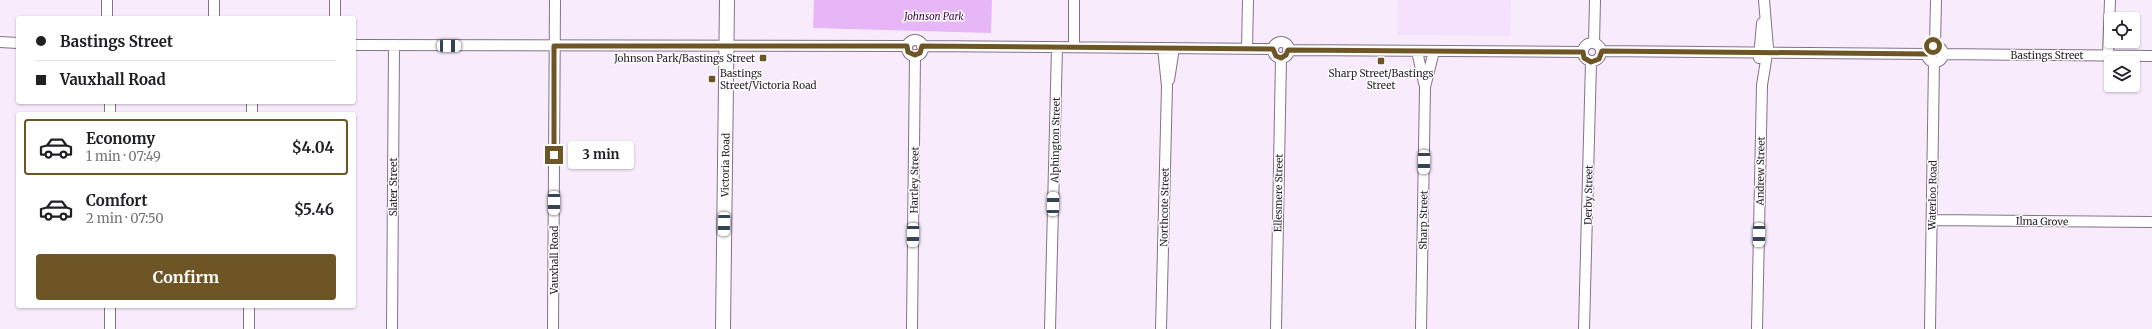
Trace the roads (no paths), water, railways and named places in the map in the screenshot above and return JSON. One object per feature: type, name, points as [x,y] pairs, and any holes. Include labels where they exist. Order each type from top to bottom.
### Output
[{"type":"street","points":[[107,0],[107,16]]},
{"type":"street","points":[[214,0],[214,16]]},
{"type":"street","points":[[335,0],[335,16]]},
{"type":"street","name":"Vauxhall Road","points":[[553,329],[555,0]]},
{"type":"street","name":"Victoria Road","points":[[723,329],[727,0]]},
{"type":"street","points":[[1074,0],[1074,47]]},
{"type":"street","points":[[1247,49],[1248,0]]},
{"type":"street","points":[[1594,43],[1595,0]]},
{"type":"street","name":"Andrew Street","points":[[1757,329],[1764,0]]},
{"type":"street","points":[[1935,57],[1940,48],[1935,46],[1936,0]]},
{"type":"street","points":[[2108,55],[2110,0]]},
{"type":"street","points":[[915,40],[920,42],[922,46],[920,53],[915,55],[908,52],[907,46],[910,41],[915,40]]},
{"type":"street","points":[[0,42],[16,43]]},
{"type":"street","points":[[1280,42],[1285,44],[1288,50],[1286,55],[1281,58],[1276,56],[1273,49],[1275,44],[1280,42]]},
{"type":"street","points":[[0,46],[16,43]]},
{"type":"street","points":[[1594,43],[1599,46],[1602,51],[1599,59],[1591,62],[1584,58],[1583,52],[1586,45],[1594,43]]},
{"type":"street","points":[[356,45],[907,46]]},
{"type":"street","name":"Slater Street","points":[[392,329],[394,45]]},
{"type":"street","points":[[922,46],[1273,49]]},
{"type":"street","name":"Alphington Street","points":[[1050,329],[1057,47]]},
{"type":"street","name":"Northcote Street","points":[[1161,329],[1168,48]]},
{"type":"street","points":[[1288,50],[1583,52]]},
{"type":"street","name":"Sharp Street","points":[[1417,51],[1425,87]]},
{"type":"street","name":"Sharp Street","points":[[1421,329],[1425,87],[1434,51]]},
{"type":"street","name":"Bastings Street","points":[[1602,51],[1935,57],[2108,55],[2152,56]]},
{"type":"street","name":"Hartley Street","points":[[912,329],[915,55]]},
{"type":"street","name":"Waterloo Road","points":[[1930,329],[1935,57]]},
{"type":"street","name":"Ellesmere Street","points":[[1276,329],[1281,58]]},
{"type":"street","name":"Derby Street","points":[[1584,329],[1591,62]]},
{"type":"street","name":"Ilma Grove","points":[[1932,220],[2152,222]]},
{"type":"street","points":[[110,308],[110,329]]},
{"type":"street","points":[[249,329],[250,308]]},
{"type":"place","name":"Johnson Park/Bastings Street","points":[[763,58]]},
{"type":"place","name":"Sharp Street/Bastings Street","points":[[1381,61]]},
{"type":"place","name":"Bastings Street/Victoria Road","points":[[712,79]]},
{"type":"park label","name":"Johnson Park","points":[[934,16]]}]
